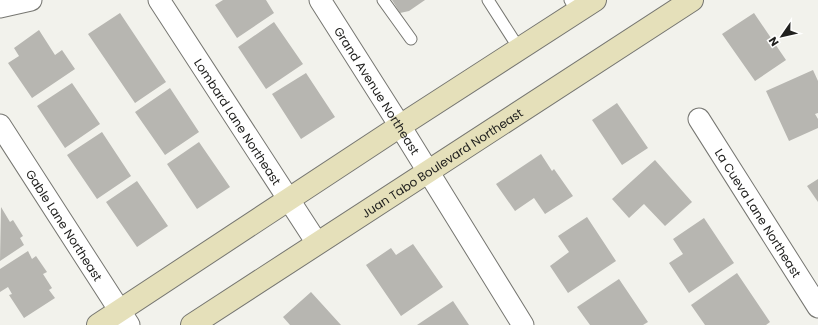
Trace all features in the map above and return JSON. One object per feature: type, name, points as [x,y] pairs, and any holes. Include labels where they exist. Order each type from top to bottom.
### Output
[{"type":"main road","points":[[98,325],[124,318],[288,199],[520,50],[574,6],[596,0]]},
{"type":"main road","name":"Juan Tabo Boulevard Northeast","points":[[192,325],[317,244],[427,170],[692,0]]},
{"type":"street","points":[[0,7],[31,0]]},
{"type":"street","name":"Lombard Lane Northeast","points":[[159,0],[317,244]]},
{"type":"street","name":"Grand Avenue Northeast","points":[[320,0],[523,325]]},
{"type":"street","name":"La Cueva Lane Northeast","points":[[699,119],[818,307]]},
{"type":"street","name":"Gable Lane Northeast","points":[[0,125],[124,318]]},
{"type":"lane","points":[[384,0],[411,39]]},
{"type":"lane","points":[[488,0],[520,50]]},
{"type":"building","points":[[223,0],[266,0],[274,13],[237,38],[215,5]]},
{"type":"building","points":[[392,0],[425,0],[409,11],[400,13]]},
{"type":"building","points":[[120,13],[166,82],[135,103],[88,34]]},
{"type":"building","points":[[754,13],[786,60],[755,81],[722,34]]},
{"type":"building","points":[[274,22],[303,64],[266,89],[238,47]]},
{"type":"building","points":[[39,30],[55,55],[62,50],[75,69],[32,98],[8,63],[19,56],[14,48]]},
{"type":"building","points":[[813,70],[818,81],[818,113],[815,114],[818,119],[818,128],[789,141],[766,91]]},
{"type":"building","points":[[306,73],[335,117],[301,139],[272,94]]},
{"type":"building","points":[[72,83],[100,124],[65,148],[37,106]]},
{"type":"building","points":[[170,88],[199,132],[165,155],[135,112]]},
{"type":"building","points":[[617,103],[648,148],[622,165],[592,120]]},
{"type":"building","points":[[102,132],[131,176],[97,199],[67,155]]},
{"type":"building","points":[[199,142],[230,187],[197,209],[167,164]]},
{"type":"building","points":[[541,154],[552,171],[554,169],[573,196],[545,214],[534,198],[515,211],[496,184]]},
{"type":"building","points":[[655,160],[692,202],[665,226],[644,204],[629,218],[612,199]]},
{"type":"building","points":[[818,179],[818,202],[807,186]]},
{"type":"building","points":[[137,181],[168,226],[137,247],[106,202]]},
{"type":"building","points":[[1,207],[10,222],[13,220],[23,236],[20,238],[24,245],[0,261]]},
{"type":"building","points":[[587,217],[616,261],[568,293],[550,266],[569,252],[558,236]]},
{"type":"building","points":[[704,218],[734,263],[689,293],[669,263],[683,254],[673,239]]},
{"type":"building","points":[[413,244],[443,287],[401,316],[366,265],[391,248],[396,255]]},
{"type":"building","points":[[28,251],[32,259],[36,256],[47,272],[43,274],[52,288],[49,290],[55,298],[24,318],[9,295],[12,294],[8,287],[0,292],[0,269]]},
{"type":"building","points":[[737,273],[770,322],[766,325],[705,325],[691,305]]},
{"type":"building","points":[[619,279],[648,322],[643,325],[590,325],[577,307]]},
{"type":"building","points":[[311,292],[341,325],[290,325],[283,317]]},
{"type":"building","points":[[453,301],[469,325],[417,325]]}]
